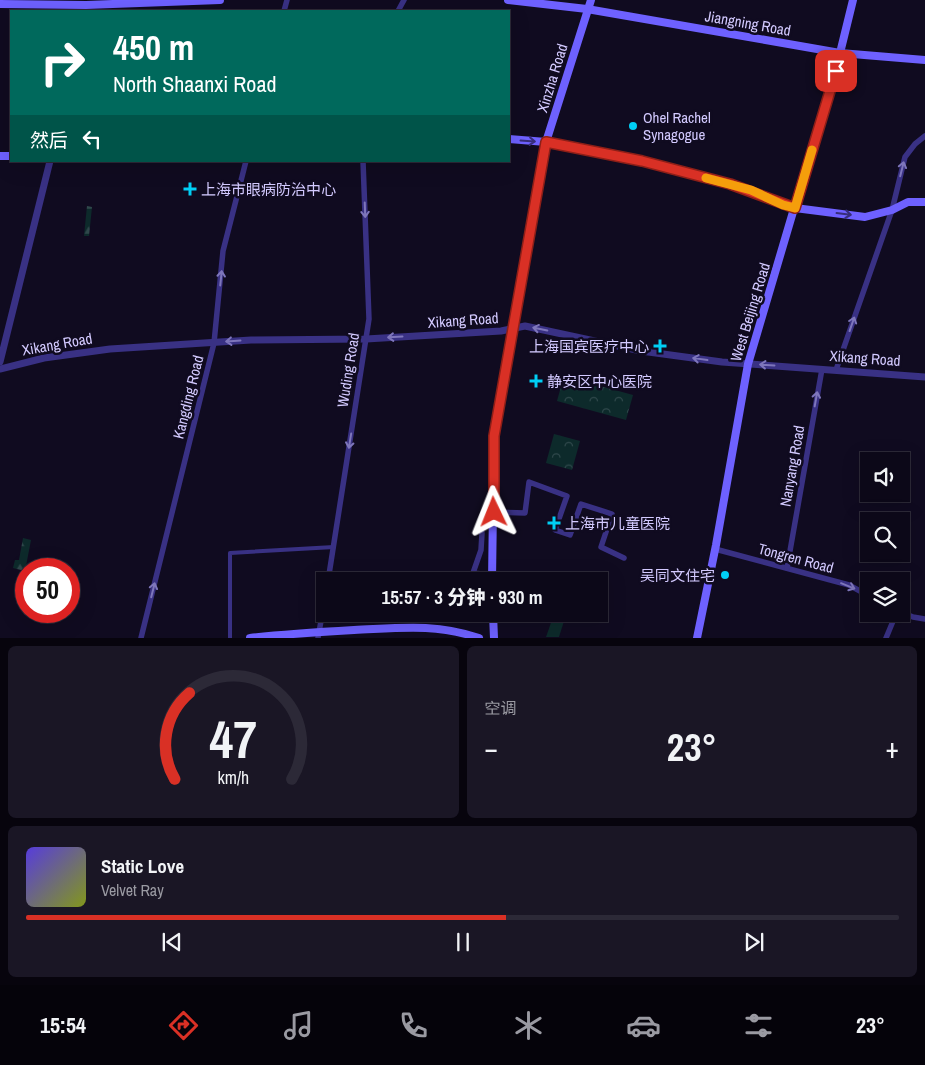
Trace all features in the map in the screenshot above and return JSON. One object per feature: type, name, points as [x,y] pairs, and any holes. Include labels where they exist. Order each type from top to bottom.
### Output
[{"type":"main road","points":[[0,4],[87,4],[220,0]]},
{"type":"main road","name":"Jiangning Road","points":[[508,0],[588,9],[840,54],[925,60]]},
{"type":"main road","name":"Xinzha Road","points":[[492,572],[494,436],[546,142],[591,0]]},
{"type":"main road","name":"West Beijing Road","points":[[698,638],[748,364],[840,54],[853,0]]},
{"type":"main road","points":[[510,139],[546,142],[642,161],[730,184],[795,208],[865,217],[892,210],[908,202],[925,202]]},
{"type":"main road","points":[[493,622],[494,638]]},
{"type":"main road","points":[[250,638],[318,635],[422,626],[462,632],[479,638]]},
{"type":"street","points":[[836,370],[892,210],[905,157],[915,144],[925,136]]},
{"type":"street","points":[[0,362],[50,162]]},
{"type":"street","name":"Kangding Road","points":[[141,638],[214,343],[223,251],[246,162]]},
{"type":"street","name":"Wuding Road","points":[[330,572],[369,319],[363,162]]},
{"type":"street","name":"Xikang Road","points":[[0,369],[76,353],[110,349],[251,340],[366,339],[514,330],[525,326],[641,351],[722,362],[925,376]]},
{"type":"street","name":"Nanyang Road","points":[[787,568],[822,369]]},
{"type":"street","points":[[494,512],[525,513],[529,482],[567,496],[555,530],[570,536],[581,504],[612,514],[601,547],[624,558]]},
{"type":"street","points":[[473,572],[480,550],[482,533]]},
{"type":"street","points":[[230,638],[230,553],[334,547]]},
{"type":"street","name":"Tongren Road","points":[[715,549],[849,585],[860,591]]},
{"type":"street","points":[[910,616],[925,619]]},
{"type":"street","points":[[318,635],[320,622]]},
{"type":"street","points":[[886,638],[893,622]]},
{"type":"green space","points":[[87,206],[92,207],[89,236],[84,236]]},
{"type":"green space","points":[[564,376],[633,395],[626,420],[557,401]]},
{"type":"green space","points":[[554,434],[580,441],[572,470],[546,463]]},
{"type":"green space","points":[[23,538],[31,540],[28,558],[19,558]]},
{"type":"green space","points":[[551,622],[564,622],[559,637],[546,637]]},
{"type":"slow traffic","points":[[706,178],[751,190],[783,205],[795,208],[812,150]]},
{"type":"place","name":"Ohel Rachel Synagogue","points":[[633,126]]},
{"type":"place","name":"上海市眼病防治中心","points":[[190,189]]},
{"type":"place","name":"上海国宾医疗中心","points":[[660,346]]},
{"type":"place","name":"静安区中心医院","points":[[536,381]]},
{"type":"place","name":"上海市儿童医院","points":[[554,523]]},
{"type":"place","name":"吴同文住宅","points":[[725,575]]},
{"type":"route","points":[[494,512],[494,436],[546,142],[642,161],[730,184],[751,190],[783,205],[795,208],[836,71]]}]
